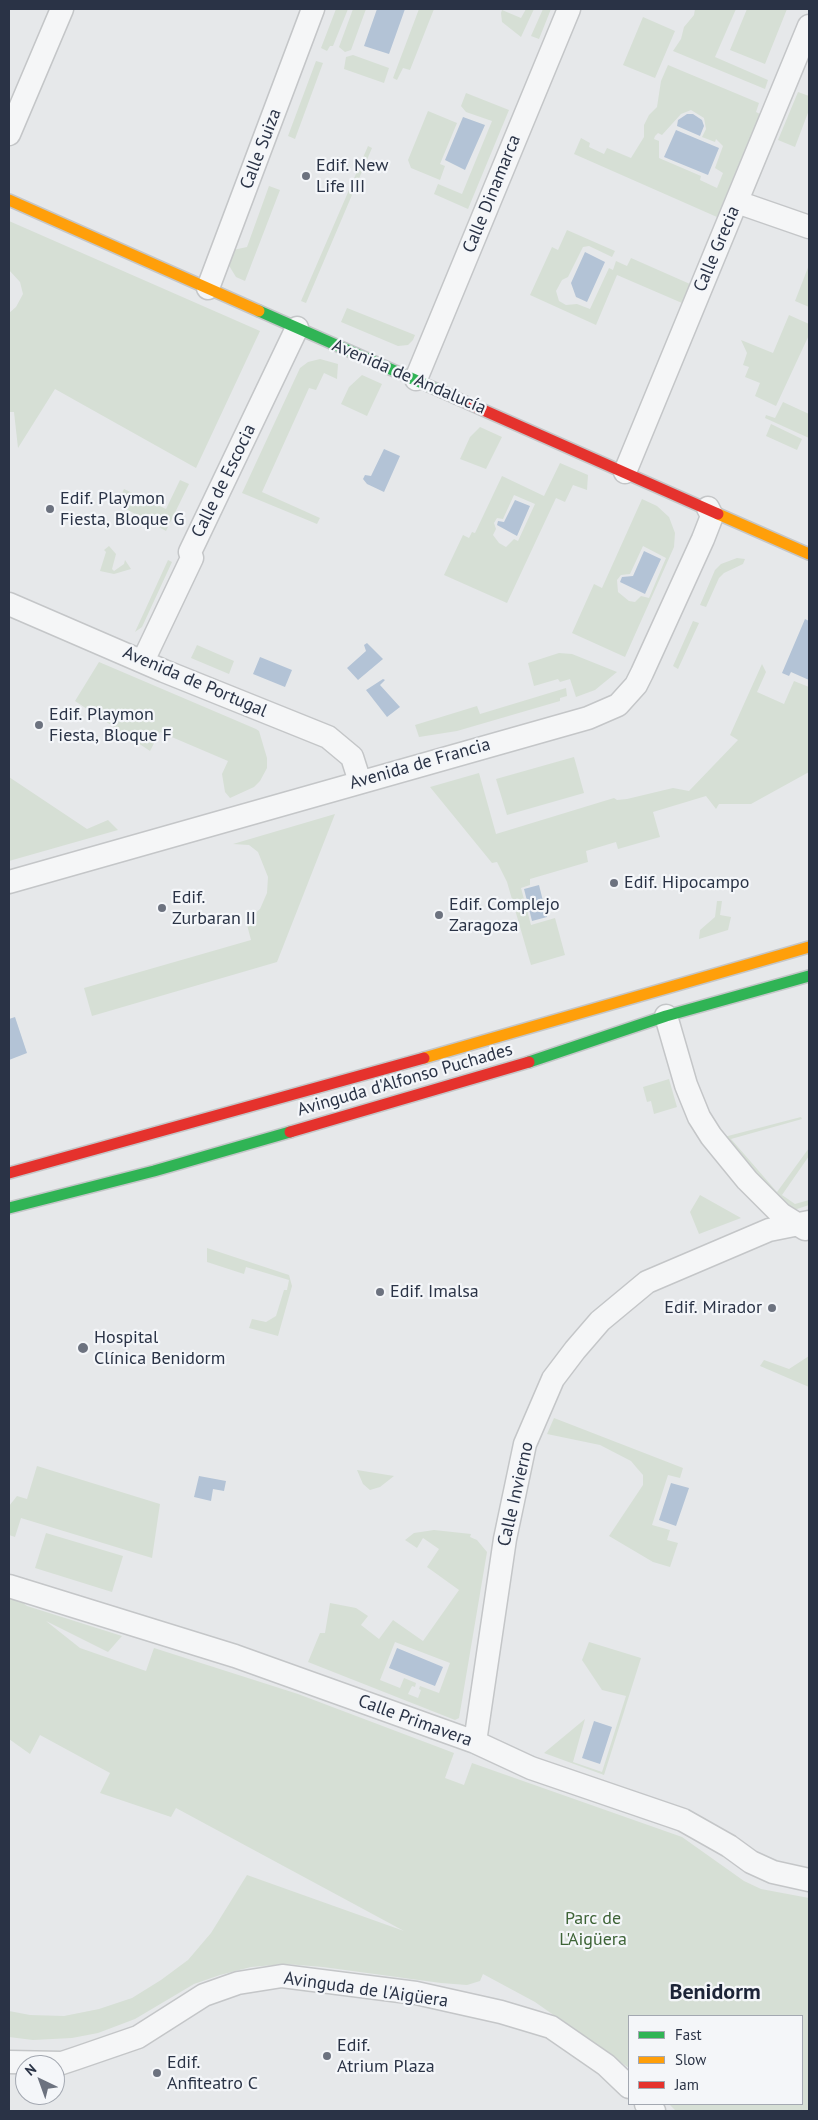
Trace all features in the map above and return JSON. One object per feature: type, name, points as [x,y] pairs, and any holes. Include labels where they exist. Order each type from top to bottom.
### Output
[{"type":"main road","name":"Avenida de Andalucía","points":[[9,200],[809,554]]},
{"type":"main road","name":"Avinguda d'Alfonso Puchades","points":[[9,1173],[488,1041],[809,947]]},
{"type":"main road","points":[[666,1016],[665,1000],[668,997],[677,992],[724,978],[749,964]]},
{"type":"main road","name":"Avinguda d'Alfonso Puchades","points":[[9,1208],[154,1171],[493,1074],[666,1016],[809,976]]},
{"type":"street","points":[[9,134],[62,9]]},
{"type":"street","name":"Calle Suiza","points":[[208,288],[314,9]]},
{"type":"street","name":"Calle Dinamarca","points":[[416,379],[569,9]]},
{"type":"street","name":"Calle Grecia","points":[[625,472],[809,26]]},
{"type":"street","points":[[737,202],[809,227]]},
{"type":"street","name":"Calle de Escocia","points":[[143,661],[192,558],[190,552],[297,328]]},
{"type":"street","name":"Avenida de Francia","points":[[9,882],[588,718],[618,705],[636,685],[703,539],[712,516],[708,508]]},
{"type":"street","points":[[703,539],[712,528],[718,526],[809,566]]},
{"type":"street","name":"Avenida de Portugal","points":[[9,604],[328,737],[352,757],[360,782]]},
{"type":"street","points":[[666,1016],[686,1085],[699,1117],[711,1136],[747,1180],[781,1214],[806,1226]]},
{"type":"street","name":"Calle Invierno","points":[[475,1742],[505,1539],[525,1444],[553,1379],[600,1321],[647,1282],[769,1230],[806,1226]]},
{"type":"street","name":"Calle Primavera","points":[[9,1586],[235,1656],[475,1742],[531,1768],[683,1820],[729,1846],[751,1862],[773,1872],[809,1880]]},
{"type":"street","name":"Avinguda de l'Aigüera","points":[[9,2062],[62,2063],[95,2053],[138,2037],[204,1995],[238,1984],[282,1976],[416,1994],[518,2017],[551,2027],[606,2065],[628,2086]]},
{"type":"green space","points":[[336,9],[348,9],[333,46],[330,46],[327,51],[321,48]]},
{"type":"green space","points":[[353,9],[366,9],[351,50],[345,52],[339,47]]},
{"type":"green space","points":[[419,9],[434,9],[410,70],[403,68],[397,80],[393,78]]},
{"type":"green space","points":[[526,9],[534,9],[521,37],[502,22],[501,13],[502,10],[521,18]]},
{"type":"green space","points":[[543,9],[551,9],[539,39],[531,36]]},
{"type":"green space","points":[[695,9],[736,9],[715,57],[768,80],[765,89],[673,51],[681,39],[684,27],[694,15]]},
{"type":"green space","points":[[747,9],[787,9],[765,64],[730,50]]},
{"type":"green space","points":[[643,17],[675,31],[655,78],[623,65]]},
{"type":"green space","points":[[353,55],[389,68],[384,83],[344,69],[346,57]]},
{"type":"green space","points":[[316,61],[323,63],[295,139],[288,136]]},
{"type":"green space","points":[[668,65],[759,103],[756,112],[760,114],[717,217],[574,154],[581,138],[590,143],[589,147],[604,154],[607,148],[631,158],[644,137],[644,125],[649,115],[657,107],[661,81]],"holes":[[[691,110],[704,118],[706,129],[702,137],[715,142],[716,139],[723,146],[715,168],[723,173],[717,188],[700,180],[701,176],[659,158],[659,141],[654,139],[658,133],[662,135],[681,114]]]},
{"type":"green space","points":[[798,92],[809,96],[809,110],[795,147],[778,140]]},
{"type":"green space","points":[[466,93],[509,110],[468,209],[434,194],[438,184],[462,194],[492,121],[466,112],[461,106]]},
{"type":"green space","points":[[428,111],[457,123],[440,164],[445,166],[440,180],[411,168],[408,160]]},
{"type":"green space","points":[[368,146],[372,148],[306,303],[301,301]]},
{"type":"green space","points":[[269,186],[280,190],[245,281],[236,277],[228,264],[233,250],[247,247]]},
{"type":"green space","points":[[9,221],[260,331],[196,468],[55,389],[18,448],[14,412],[9,412],[9,313],[16,307],[23,294],[20,282],[9,270]]},
{"type":"green space","points":[[567,230],[615,251],[612,257],[589,246],[583,247],[568,277],[562,280],[556,291],[559,301],[566,305],[577,304],[590,309],[609,268],[613,270],[616,261],[627,266],[631,258],[690,284],[682,303],[617,275],[596,325],[530,295],[552,247],[558,250]]},
{"type":"green space","points":[[809,265],[809,307],[795,301]]},
{"type":"green space","points":[[347,308],[415,335],[413,340],[408,345],[398,346],[341,322]]},
{"type":"green space","points":[[789,315],[809,324],[809,335],[776,406],[755,396],[760,383],[745,377],[749,367],[743,365],[747,353],[741,340],[773,353]]},
{"type":"green space","points":[[320,359],[338,364],[337,379],[324,373],[316,390],[309,388],[262,492],[320,518],[317,524],[242,493],[300,368],[308,362]]},
{"type":"green space","points":[[362,375],[382,384],[367,416],[341,404],[349,387]]},
{"type":"green space","points":[[783,402],[809,414],[809,438],[765,418],[766,415],[775,418]]},
{"type":"green space","points":[[771,424],[802,439],[797,450],[766,436]]},
{"type":"green space","points":[[480,427],[502,437],[486,469],[460,459],[470,437]]},
{"type":"green space","points":[[560,463],[588,475],[587,490],[573,485],[565,502],[556,498],[507,603],[444,575],[463,535],[469,538],[472,532],[475,533],[502,476],[544,496]],"holes":[[[514,495],[535,504],[518,541],[514,539],[506,547],[499,543],[493,535],[496,529],[494,523],[497,518],[503,519]]]},
{"type":"green space","points":[[180,480],[189,484],[166,531],[117,504],[124,489],[166,509]]},
{"type":"green space","points":[[642,499],[657,506],[669,517],[675,533],[674,547],[625,657],[572,633],[594,584],[602,588]],"holes":[[[643,546],[666,558],[649,598],[641,596],[635,602],[629,601],[618,592],[617,580],[621,575],[630,574]]]},
{"type":"green space","points":[[109,546],[116,554],[112,569],[114,571],[124,564],[125,560],[131,569],[114,574],[100,571],[106,552],[104,550]]},
{"type":"green space","points":[[737,558],[745,559],[743,564],[724,573],[719,578],[706,607],[700,605],[715,570],[721,564]]},
{"type":"green space","points":[[168,560],[172,562],[142,627],[135,632]]},
{"type":"green space","points":[[693,621],[699,623],[678,669],[673,666]]},
{"type":"green space","points":[[197,645],[234,661],[229,674],[191,658]]},
{"type":"green space","points":[[559,653],[572,654],[617,672],[595,690],[576,697],[570,679],[560,682],[558,679],[534,686],[528,663]]},
{"type":"green space","points":[[99,662],[259,731],[267,758],[267,768],[260,781],[254,787],[230,798],[225,792],[222,774],[228,761],[160,732],[150,751],[75,701]]},
{"type":"green space","points":[[762,664],[766,672],[757,692],[784,704],[794,681],[809,687],[809,772],[751,804],[719,804],[716,809],[706,796],[653,812],[660,837],[618,849],[616,842],[586,851],[588,862],[530,879],[530,885],[521,888],[531,925],[555,918],[565,955],[531,965],[507,882],[497,862],[492,863],[430,787],[479,773],[496,834],[614,798],[617,800],[627,799],[673,788],[689,791],[738,740],[730,735]]},
{"type":"green space","points":[[566,688],[567,696],[560,698],[560,701],[457,731],[419,737],[415,725],[477,706],[480,714]]},
{"type":"green space","points":[[574,757],[584,793],[507,815],[496,779]]},
{"type":"green space","points":[[9,777],[87,829],[108,820],[118,830],[9,861]]},
{"type":"green space","points":[[335,814],[277,962],[92,1016],[84,988],[251,940],[246,921],[260,909],[267,893],[268,877],[258,852],[249,845],[233,844]]},
{"type":"green space","points":[[717,901],[722,901],[720,915],[731,917],[728,930],[699,939],[700,930],[715,917]]},
{"type":"green space","points":[[669,1079],[677,1107],[654,1114],[651,1101],[647,1102],[643,1087]]},
{"type":"green space","points":[[801,1117],[802,1119],[731,1139],[777,1192],[809,1148],[809,1156],[782,1195],[795,1204],[809,1200],[809,1205],[794,1210],[775,1196],[724,1137]]},
{"type":"green space","points":[[700,1195],[741,1218],[699,1234],[690,1212]]},
{"type":"green space","points":[[207,1248],[289,1275],[292,1286],[278,1336],[249,1328],[252,1319],[266,1322],[276,1316],[284,1290],[287,1290],[289,1280],[246,1267],[244,1274],[207,1262]]},
{"type":"green space","points":[[809,1356],[809,1387],[760,1366],[764,1360],[789,1369]]},
{"type":"green space","points":[[554,1418],[683,1468],[680,1478],[668,1475],[652,1525],[670,1530],[667,1540],[678,1543],[670,1567],[653,1562],[609,1536],[643,1485],[643,1475],[631,1461],[600,1445],[547,1434]]},
{"type":"green space","points":[[37,1466],[160,1504],[152,1558],[21,1518],[15,1537],[9,1535],[9,1506],[17,1496],[27,1499]]},
{"type":"green space","points":[[357,1470],[394,1476],[380,1487],[370,1490],[363,1484]]},
{"type":"green space","points":[[434,1530],[471,1534],[470,1537],[477,1540],[487,1552],[459,1718],[455,1720],[308,1662],[320,1633],[325,1633],[330,1603],[356,1608],[368,1616],[361,1625],[379,1639],[393,1620],[423,1641],[459,1590],[427,1567],[439,1549],[423,1538],[417,1548],[405,1540],[414,1533]],"holes":[[[395,1642],[450,1663],[439,1693],[420,1686],[419,1689],[421,1690],[418,1698],[408,1694],[412,1686],[415,1687],[416,1683],[404,1678],[400,1688],[380,1680]]]},
{"type":"green space","points":[[46,1533],[123,1556],[112,1592],[35,1568]]},
{"type":"green space","name":"Parc de L'Aigüera","points":[[9,1592],[27,1606],[122,1636],[108,1652],[46,1621],[80,1648],[146,1671],[154,1648],[298,1694],[454,1753],[445,1778],[464,1785],[472,1763],[682,1837],[744,1881],[761,1889],[809,1898],[809,2111],[676,2111],[670,2105],[803,2105],[803,2015],[628,2015],[628,2067],[535,2002],[483,1974],[480,1981],[467,1985],[323,1967],[286,1964],[251,1967],[194,1984],[135,2019],[98,2033],[72,2038],[33,2040],[9,2037],[9,2011],[30,2015],[64,2016],[99,2009],[132,1998],[161,1980],[188,1960],[211,1933],[247,1875],[404,1931],[176,1808],[171,1817],[100,1793],[110,1773],[40,1735],[30,1754],[9,1739]]},
{"type":"green space","points":[[589,1642],[641,1658],[604,1775],[544,1753],[585,1719],[573,1762],[602,1772],[626,1696],[602,1690],[582,1660]]},
{"type":"water","points":[[377,9],[405,9],[389,54],[364,46]]},
{"type":"water","points":[[687,114],[693,114],[702,120],[704,126],[700,136],[677,126],[678,120]]},
{"type":"water","points":[[463,117],[485,125],[465,170],[445,160]]},
{"type":"water","points":[[676,130],[719,148],[708,175],[664,157]]},
{"type":"water","points":[[585,252],[605,262],[587,302],[576,297],[571,283]]},
{"type":"water","points":[[384,449],[400,456],[384,492],[367,484],[363,479],[365,475],[371,476]]},
{"type":"water","points":[[515,500],[530,506],[517,536],[497,525],[498,521],[504,522]]},
{"type":"water","points":[[644,551],[661,559],[645,594],[620,582],[622,577],[633,576]]},
{"type":"water","points":[[805,619],[809,621],[809,680],[791,672],[789,676],[782,673]]},
{"type":"water","points":[[367,643],[383,659],[358,680],[347,668],[366,651],[364,645]]},
{"type":"water","points":[[260,657],[292,670],[285,687],[253,674]]},
{"type":"water","points":[[383,679],[385,680],[380,685],[400,707],[387,717],[366,690]]},
{"type":"water","points":[[539,885],[547,917],[532,921],[524,889]]},
{"type":"water","points":[[15,1017],[27,1053],[9,1060],[9,1019]]},
{"type":"water","points":[[199,1476],[226,1481],[224,1491],[213,1489],[211,1501],[194,1497]]},
{"type":"water","points":[[671,1483],[689,1488],[676,1526],[659,1520]]},
{"type":"water","points":[[397,1648],[443,1667],[435,1686],[389,1668]]},
{"type":"water","points":[[594,1721],[612,1727],[600,1764],[582,1758]]},
{"type":"traffic: fast","points":[[259,311],[456,398]]},
{"type":"traffic: fast","points":[[529,1062],[666,1016],[809,976]]},
{"type":"traffic: fast","points":[[9,1208],[154,1171],[290,1132]]},
{"type":"traffic: slow","points":[[9,200],[259,311]]},
{"type":"traffic: slow","points":[[718,514],[809,554]]},
{"type":"traffic: slow","points":[[424,1058],[809,947]]},
{"type":"traffic: jam","points":[[456,398],[718,514]]},
{"type":"traffic: jam","points":[[9,1173],[424,1058]]},
{"type":"traffic: jam","points":[[290,1132],[529,1062]]},
{"type":"place","name":"Edif. New Life III","points":[[306,176]]},
{"type":"place","name":"Edif. Playmon Fiesta, Bloque G","points":[[50,509]]},
{"type":"place","name":"Edif. Playmon Fiesta, Bloque F","points":[[39,725]]},
{"type":"place","name":"Edif. Hipocampo","points":[[614,883]]},
{"type":"place","name":"Edif. Zurbaran II","points":[[162,908]]},
{"type":"place","name":"Edif. Complejo Zaragoza","points":[[439,915]]},
{"type":"place","name":"Edif. Imalsa","points":[[380,1292]]},
{"type":"place","name":"Edif. Mirador","points":[[772,1308]]},
{"type":"place","name":"Hospital Clínica Benidorm","points":[[83,1348]]},
{"type":"place","name":"Edif. Atrium Plaza","points":[[327,2056]]},
{"type":"place","name":"Edif. Anfiteatro C","points":[[157,2073]]},
{"type":"district","name":"Benidorm","points":[[715,1993]]}]
